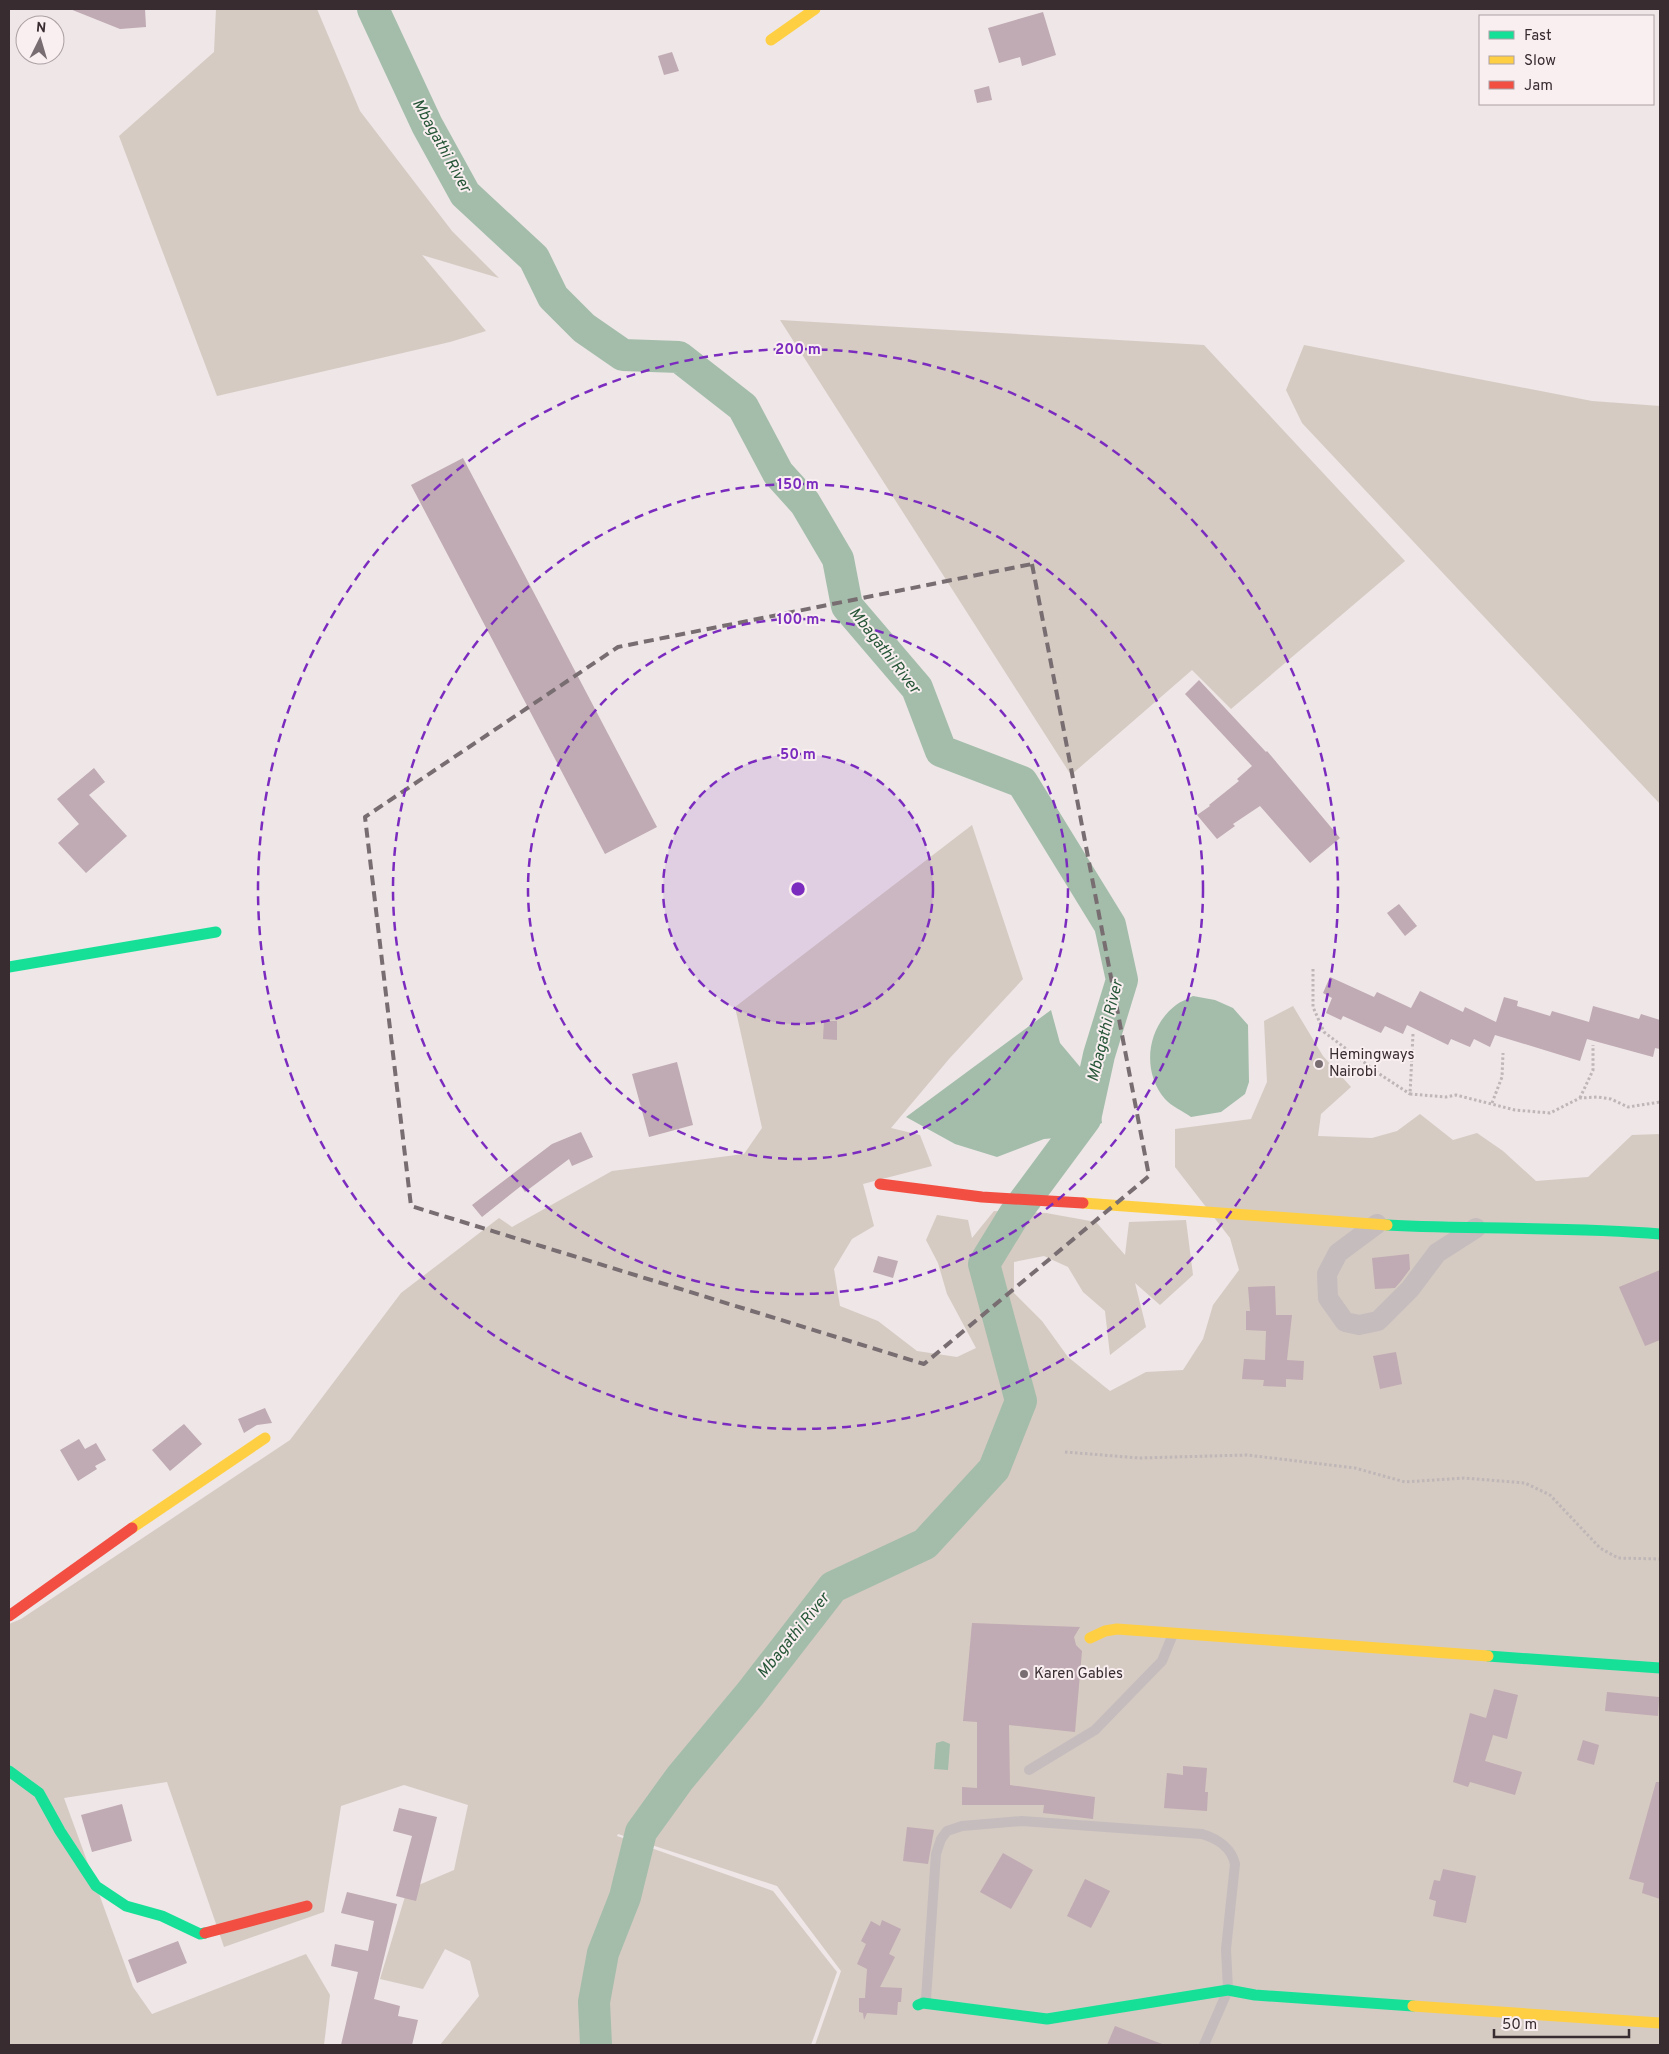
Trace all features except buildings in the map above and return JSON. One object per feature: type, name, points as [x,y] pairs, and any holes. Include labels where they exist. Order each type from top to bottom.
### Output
[{"type":"street","points":[[772,40],[815,9]]},
{"type":"street","points":[[9,967],[216,932]]},
{"type":"street","points":[[880,1184],[982,1198],[1377,1224],[1613,1230],[1660,1234]]},
{"type":"street","points":[[1377,1224],[1338,1253],[1327,1274],[1328,1298],[1345,1322],[1359,1325],[1378,1321],[1410,1289],[1437,1253],[1476,1228]]},
{"type":"street","points":[[9,1616],[106,1546],[265,1438]]},
{"type":"street","points":[[1090,1638],[1105,1631],[1117,1629],[1660,1668]]},
{"type":"street","points":[[9,1771],[40,1793],[60,1831],[96,1886],[126,1906],[162,1916],[200,1934],[307,1906]]},
{"type":"street","points":[[921,2004],[1047,2019],[1228,1990],[1255,1995],[1660,2023]]},
{"type":"lane","points":[[1030,1770],[1095,1730],[1162,1662],[1173,1633]]},
{"type":"lane","points":[[921,2004],[926,1999],[936,1854],[940,1839],[947,1831],[962,1826],[1022,1822],[1202,1834],[1215,1838],[1226,1847],[1233,1854],[1235,1864],[1226,1949],[1228,1990],[1204,2045]]},
{"type":"path","points":[[1313,969],[1313,1007],[1324,1032],[1380,1075],[1410,1094],[1446,1097],[1456,1095],[1515,1110],[1550,1113],[1580,1098],[1605,1098],[1628,1107],[1660,1102]]},
{"type":"path","points":[[1410,1094],[1413,1034]]},
{"type":"path","points":[[1580,1098],[1593,1070],[1594,1045]]},
{"type":"path","points":[[1492,1103],[1502,1077],[1503,1053]]},
{"type":"path","points":[[1065,1452],[1139,1458],[1247,1455],[1355,1468],[1405,1482],[1464,1478],[1525,1483],[1550,1494],[1600,1548],[1618,1558],[1660,1559]]},
{"type":"highlighted area","points":[[1032,564],[1149,1176],[924,1364],[411,1206],[365,817],[618,647]]},
{"type":"shaded area","points":[[216,9],[317,9],[360,111],[452,231],[499,278],[422,255],[486,331],[450,342],[217,396],[119,136],[214,52]]},
{"type":"shaded area","points":[[780,320],[1204,345],[1405,561],[1231,709],[1192,670],[1071,775]]},
{"type":"shaded area","points":[[1304,345],[1592,401],[1660,406],[1660,804],[1302,423],[1286,390]]},
{"type":"shaded area","points":[[972,825],[1023,979],[949,1059],[891,1128],[920,1135],[932,1166],[863,1184],[874,1226],[852,1239],[834,1269],[840,1306],[878,1321],[917,1351],[957,1357],[976,1348],[947,1294],[938,1263],[926,1240],[937,1215],[968,1220],[972,1238],[994,1211],[1046,1213],[1096,1222],[1125,1255],[1129,1222],[1186,1220],[1193,1275],[1160,1305],[1135,1283],[1146,1327],[1110,1355],[1105,1311],[1083,1292],[1068,1267],[1044,1256],[1014,1262],[1014,1293],[1042,1321],[1068,1357],[1110,1391],[1146,1372],[1183,1370],[1203,1339],[1213,1305],[1239,1270],[1230,1238],[1175,1167],[1175,1129],[1251,1119],[1267,1082],[1264,1021],[1293,1006],[1323,1056],[1351,1087],[1321,1114],[1318,1136],[1372,1138],[1397,1131],[1420,1114],[1453,1140],[1477,1133],[1503,1151],[1536,1181],[1588,1177],[1632,1135],[1660,1134],[1660,2045],[815,2045],[841,1971],[777,1886],[618,1834],[617,1836],[773,1891],[837,1972],[811,2045],[440,2045],[479,1996],[470,1961],[445,1949],[423,1989],[380,1979],[407,1890],[454,1870],[468,1805],[404,1785],[341,1806],[324,1912],[224,1947],[167,1782],[64,1798],[133,1987],[152,2014],[306,1954],[330,1995],[324,2045],[9,2045],[9,1624],[21,1619],[290,1440],[401,1293],[499,1218],[512,1227],[612,1171],[744,1154],[762,1128],[735,1007]]},
{"type":"shaded area","points":[[1193,996],[1215,1000],[1233,1008],[1248,1025],[1249,1082],[1245,1094],[1221,1112],[1191,1117],[1165,1099],[1157,1088],[1150,1063],[1153,1037],[1166,1014],[1180,1002]]},
{"type":"shaded area","points":[[1051,1010],[1060,1043],[1097,1087],[1102,1123],[1069,1137],[1044,1139],[997,1157],[955,1144],[906,1117]]},
{"type":"shaded area","points":[[943,1741],[950,1744],[948,1770],[934,1769],[936,1743]]},
{"type":"waterway","name":"Mbagathi River","points":[[373,9],[427,125],[465,194],[534,258],[553,297],[584,328],[623,355],[679,357],[743,407],[778,473],[805,503],[838,559],[847,606],[917,688],[941,751],[1022,782],[1110,925],[1122,980],[1099,1055],[1085,1119],[1014,1215],[984,1264],[1021,1401],[994,1469],[925,1544],[833,1587],[750,1694],[680,1778],[641,1832],[625,1897],[603,1953],[594,2002],[596,2045]]},
{"type":"traffic: fast","points":[[9,967],[216,932]]},
{"type":"traffic: fast","points":[[1387,1225],[1592,1230],[1660,1234]]},
{"type":"traffic: fast","points":[[1488,1656],[1660,1668]]},
{"type":"traffic: fast","points":[[9,1771],[39,1793],[60,1831],[96,1886],[126,1906],[162,1916],[200,1934],[205,1933]]},
{"type":"traffic: fast","points":[[918,2005],[923,2003],[1047,2019],[1228,1990],[1255,1995],[1413,2006]]},
{"type":"traffic: slow","points":[[771,40],[815,9]]},
{"type":"traffic: slow","points":[[1083,1203],[1387,1225]]},
{"type":"traffic: slow","points":[[132,1528],[265,1438]]},
{"type":"traffic: slow","points":[[1090,1638],[1105,1631],[1117,1629],[1488,1656]]},
{"type":"traffic: slow","points":[[1413,2006],[1660,2023]]},
{"type":"traffic: jam","points":[[880,1184],[982,1197],[1083,1203]]},
{"type":"traffic: jam","points":[[9,1616],[132,1528]]},
{"type":"traffic: jam","points":[[205,1933],[307,1906]]},
{"type":"place","name":"Hemingways Nairobi","points":[[1319,1064]]},
{"type":"place","name":"Karen Gables","points":[[1024,1674]]}]
